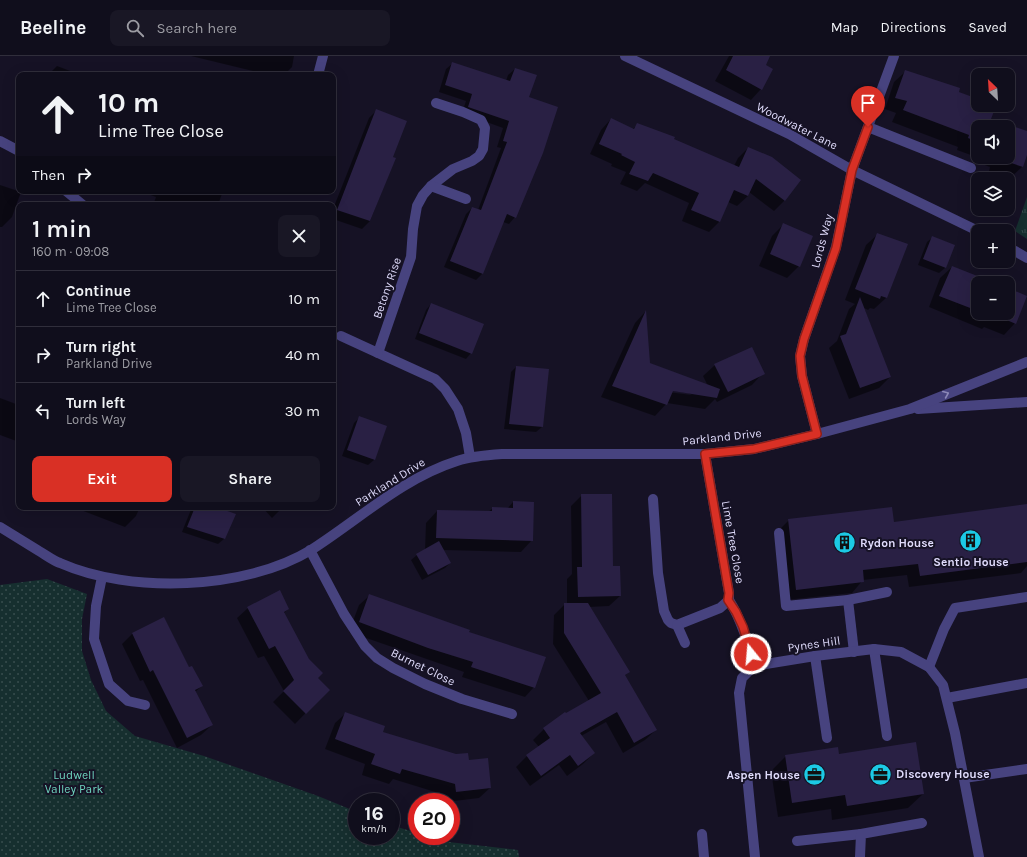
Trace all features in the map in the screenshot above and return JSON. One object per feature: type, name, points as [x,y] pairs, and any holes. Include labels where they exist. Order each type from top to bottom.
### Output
[{"type":"street","points":[[319,72],[323,56]]},
{"type":"street","name":"Woodwater Lane","points":[[625,56],[789,134],[852,170],[971,228]]},
{"type":"street","name":"Lords Way","points":[[817,434],[802,376],[800,356],[804,339],[836,248],[852,170],[894,56]]},
{"type":"street","name":"Betony Rise","points":[[378,353],[411,257],[413,229],[417,206],[423,195],[431,186],[453,169],[472,161],[479,156],[484,149],[485,128],[481,120],[436,103]]},
{"type":"street","points":[[868,127],[971,168]]},
{"type":"street","points":[[0,141],[16,149]]},
{"type":"street","points":[[431,186],[466,199]]},
{"type":"street","points":[[70,194],[79,202]]},
{"type":"street","points":[[1015,251],[1027,258]]},
{"type":"street","points":[[340,336],[435,379],[445,389],[458,409],[466,433],[470,457]]},
{"type":"street","name":"Parkland Drive","points":[[0,527],[59,563],[102,577],[150,583],[222,581],[272,567],[310,550],[415,480],[441,466],[470,457],[502,454],[705,454],[754,449],[910,409],[1027,362]]},
{"type":"street","name":"Parkland Drive","points":[[910,409],[1027,402]]},
{"type":"street","name":"Lime Tree Close","points":[[677,625],[720,608],[728,600],[729,593],[705,454]]},
{"type":"street","points":[[653,499],[658,573],[664,611],[668,620],[677,625],[685,643]]},
{"type":"street","points":[[779,533],[786,606],[848,600],[887,592]]},
{"type":"street","name":"Burnet Close","points":[[310,550],[344,614],[365,646],[377,658],[425,684],[462,699],[512,714]]},
{"type":"street","points":[[102,577],[96,606],[94,639],[109,684],[128,701],[145,705]]},
{"type":"street","points":[[929,668],[944,629],[955,608],[1027,597]]},
{"type":"street","points":[[728,600],[743,627],[754,666],[742,678],[739,693],[755,857]]},
{"type":"street","points":[[848,600],[854,652]]},
{"type":"street","points":[[874,649],[887,736]]},
{"type":"street","name":"Pynes Hill","points":[[754,666],[815,656],[874,649],[901,652],[929,668],[943,685],[947,698],[979,857]]},
{"type":"street","points":[[815,656],[827,738]]},
{"type":"street","points":[[947,698],[1027,683]]},
{"type":"street","points":[[964,778],[1027,769]]},
{"type":"street","points":[[796,841],[861,834],[922,823]]},
{"type":"street","points":[[702,834],[704,857]]},
{"type":"street","points":[[860,857],[861,834]]},
{"type":"green space","points":[[1027,197],[1027,239],[1015,231]]},
{"type":"green space","name":"Ludwell Valley Park","points":[[47,579],[87,594],[82,619],[82,651],[91,680],[106,711],[135,736],[204,756],[318,796],[348,808],[348,845],[400,845],[400,828],[408,830],[408,845],[460,845],[460,843],[518,850],[519,857],[0,857],[0,585]]},
{"type":"building","points":[[733,56],[770,56],[766,65],[773,69],[762,90],[726,70]]},
{"type":"building","points":[[452,62],[510,81],[515,68],[537,75],[529,97],[558,107],[543,153],[516,218],[507,214],[483,274],[450,261],[472,207],[481,210],[507,142],[503,141],[509,121],[468,107],[472,94],[445,85]]},
{"type":"building","points":[[905,70],[960,88],[959,92],[971,96],[971,112],[994,112],[991,119],[994,120],[971,120],[971,139],[968,138],[969,135],[903,110],[907,101],[895,98]]},
{"type":"building","points":[[376,109],[407,121],[393,157],[396,158],[370,221],[337,210]]},
{"type":"building","points":[[611,118],[634,129],[637,123],[675,137],[674,139],[739,167],[748,147],[772,157],[801,180],[785,201],[756,179],[748,196],[734,190],[720,222],[691,210],[699,193],[653,173],[648,181],[629,174],[635,162],[621,155],[622,154],[599,144]]},
{"type":"building","points":[[1015,127],[1027,131],[1027,155],[1023,167],[1014,164]]},
{"type":"building","points":[[783,223],[813,236],[800,267],[770,254]]},
{"type":"building","points":[[877,233],[908,244],[887,298],[881,296],[880,299],[855,289]]},
{"type":"building","points":[[932,236],[955,245],[946,268],[923,259]]},
{"type":"building","points":[[952,266],[977,276],[971,276],[971,308],[939,296]]},
{"type":"building","points":[[1015,291],[1027,296],[1016,324],[1007,320],[1015,320]]},
{"type":"building","points":[[860,297],[891,377],[860,388],[840,336],[846,334]]},
{"type":"building","points":[[431,303],[484,324],[472,354],[419,333]]},
{"type":"building","points":[[646,310],[650,363],[720,389],[717,398],[673,391],[667,405],[612,386]]},
{"type":"building","points":[[752,347],[765,374],[728,392],[714,364]]},
{"type":"building","points":[[516,366],[549,369],[543,427],[509,424]]},
{"type":"building","points":[[359,416],[387,426],[375,460],[347,450]]},
{"type":"building","points":[[581,494],[612,494],[613,566],[620,566],[621,596],[578,597],[577,567],[582,567]]},
{"type":"building","points":[[513,501],[534,502],[533,541],[436,538],[437,510],[492,511],[492,507],[513,508]]},
{"type":"building","points":[[1027,504],[1027,562],[920,576],[918,564],[863,570],[864,582],[796,590],[788,519],[892,507],[894,522]]},
{"type":"building","points":[[194,510],[225,510],[236,514],[225,539],[187,527]]},
{"type":"building","points":[[439,541],[451,563],[428,575],[416,554]]},
{"type":"building","points":[[280,590],[289,609],[284,612],[309,659],[323,673],[318,678],[330,690],[306,714],[283,691],[294,680],[275,646],[269,649],[247,607]]},
{"type":"building","points":[[369,594],[470,630],[469,632],[546,657],[535,688],[471,667],[473,662],[428,648],[359,622]]},
{"type":"building","points":[[564,603],[588,603],[630,672],[625,675],[657,730],[634,743],[617,712],[580,733],[595,753],[578,766],[570,755],[541,776],[526,755],[550,738],[543,728],[565,712],[566,713],[601,693],[564,633]]},
{"type":"building","points":[[164,617],[189,667],[192,666],[203,686],[195,690],[213,725],[187,738],[153,670],[150,672],[132,633]]},
{"type":"building","points":[[345,712],[385,726],[383,732],[456,754],[468,753],[469,760],[488,758],[491,788],[456,792],[455,784],[402,769],[400,774],[371,764],[375,754],[335,739]]},
{"type":"building","name":"Discovery House","points":[[916,742],[924,794],[847,806],[845,795],[792,803],[785,755],[838,747],[839,754]]},
{"type":"place","name":"Sentio House","points":[[971,541]]},
{"type":"place","name":"Rydon House","points":[[844,543]]},
{"type":"place","name":"Discovery House","points":[[881,774]]},
{"type":"place","name":"Aspen House","points":[[815,775]]},
{"type":"route","points":[[751,654],[743,627],[728,600],[729,593],[705,454],[754,449],[817,434],[802,376],[800,356],[804,339],[836,248],[852,170],[868,127]]}]
